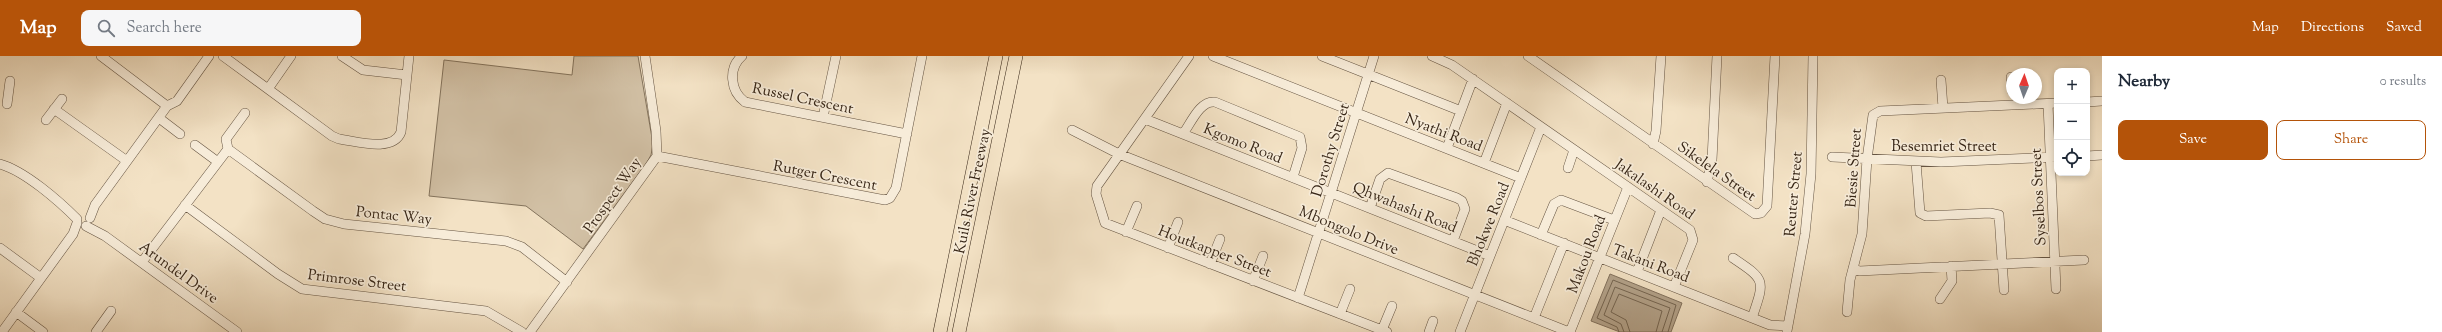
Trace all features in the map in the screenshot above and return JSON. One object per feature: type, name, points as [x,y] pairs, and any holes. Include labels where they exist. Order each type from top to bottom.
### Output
[{"type":"highway","name":"Kuils River Freeway","points":[[940,332],[996,56]]},
{"type":"highway","name":"Kuils River Freeway","points":[[960,332],[1016,56]]},
{"type":"street","points":[[101,56],[167,106]]},
{"type":"street","points":[[2,332],[167,106],[177,100],[209,56]]},
{"type":"street","points":[[223,56],[335,138],[387,144],[397,139],[401,132],[409,56]]},
{"type":"street","points":[[268,89],[291,56]]},
{"type":"street","points":[[342,56],[363,70],[407,75]]},
{"type":"street","name":"Prospect Way","points":[[530,332],[657,156],[656,132],[644,56]]},
{"type":"street","name":"Russel Crescent","points":[[742,56],[737,60],[733,74],[734,87],[740,98],[745,102],[907,134]]},
{"type":"street","points":[[823,117],[836,56]]},
{"type":"street","name":"Rutger Crescent","points":[[657,156],[885,200],[894,193],[922,56]]},
{"type":"street","points":[[1119,154],[1189,56]]},
{"type":"street","name":"Nyathi Road","points":[[1213,56],[1484,162],[1521,178]]},
{"type":"street","points":[[1322,56],[1461,111]]},
{"type":"street","name":"Dorothy Street","points":[[1298,298],[1374,56]]},
{"type":"street","name":"Jakalashi Road","points":[[1432,56],[1452,65],[1473,79],[1688,229],[1693,238],[1674,287]]},
{"type":"street","name":"Sikelela Street","points":[[1528,56],[1752,213],[1758,214],[1766,209],[1775,56]]},
{"type":"street","points":[[1653,144],[1656,131],[1661,56]]},
{"type":"street","points":[[1707,182],[1712,160],[1718,56]]},
{"type":"street","name":"Reuter Street","points":[[1787,329],[1805,234],[1810,181],[1813,56]]},
{"type":"street","points":[[1447,148],[1473,79]]},
{"type":"street","points":[[1942,80],[1943,108]]},
{"type":"street","points":[[7,104],[4,90],[10,81]]},
{"type":"street","points":[[46,120],[62,99]]},
{"type":"street","points":[[2090,102],[2102,101]]},
{"type":"street","points":[[1183,134],[1203,105],[1208,102],[1218,103],[1300,137],[1302,148],[1293,177]]},
{"type":"street","points":[[1484,162],[1507,103]]},
{"type":"street","name":"Biesie Street","points":[[1847,312],[1853,268],[1862,234],[1870,120],[1875,113],[1882,111],[2006,103]]},
{"type":"street","name":"Biesie Street","points":[[2042,103],[2052,103]]},
{"type":"street","name":"Syselbos Street","points":[[2052,103],[2054,157]]},
{"type":"street","points":[[54,109],[127,161]]},
{"type":"street","points":[[142,262],[228,149],[226,139],[245,113]]},
{"type":"street","points":[[159,118],[180,134]]},
{"type":"street","name":"Kgomo Road","points":[[1145,118],[1332,193]]},
{"type":"street","name":"Bhokwe Road","points":[[1460,332],[1541,127]]},
{"type":"street","name":"Mbongolo Drive","points":[[1072,130],[1119,154],[1570,332]]},
{"type":"street","points":[[194,145],[218,162]]},
{"type":"street","name":"Pontac Way","points":[[228,149],[324,219],[344,224],[506,241],[522,247],[567,282]]},
{"type":"street","points":[[1568,168],[1574,150]]},
{"type":"street","name":"Houtkapper Street","points":[[1119,154],[1098,184],[1096,194],[1104,223],[1385,331]]},
{"type":"street","points":[[2090,156],[2102,155]]},
{"type":"street","name":"Besemriet Street","points":[[1832,157],[1916,162],[2054,157]]},
{"type":"street","points":[[1916,162],[1920,213],[1926,216],[1990,213],[1999,215],[2004,290]]},
{"type":"street","name":"Arundel Drive","points":[[0,164],[16,171],[237,332]]},
{"type":"street","points":[[1370,208],[1380,179],[1388,173],[1456,198],[1462,201],[1465,209],[1453,241]]},
{"type":"street","name":"Syselbos Street","points":[[2054,176],[2056,289]]},
{"type":"street","name":"Makou Road","points":[[1570,332],[1628,187]]},
{"type":"street","name":"Qhwahashi Road","points":[[1332,193],[1490,256]]},
{"type":"street","points":[[1541,235],[1554,204],[1561,200],[1614,220]]},
{"type":"street","name":"Primrose Street","points":[[185,205],[278,274],[302,289],[486,310],[522,332]]},
{"type":"street","points":[[1126,232],[1137,206]]},
{"type":"street","points":[[1637,272],[1661,210]]},
{"type":"street","name":"Takani Road","points":[[1504,220],[1770,325],[1787,329]]},
{"type":"street","points":[[1168,248],[1178,222]]},
{"type":"street","points":[[1210,264],[1220,239]]},
{"type":"street","points":[[1534,318],[1564,244]]},
{"type":"street","points":[[0,248],[41,278]]},
{"type":"street","points":[[1254,281],[1263,256]]},
{"type":"street","points":[[1733,258],[1755,273],[1760,280],[1759,296],[1752,318]]},
{"type":"street","points":[[1853,268],[1859,271],[2084,260]]},
{"type":"street","points":[[1940,299],[1952,281],[1951,266]]},
{"type":"street","points":[[1340,314],[1350,289]]},
{"type":"street","points":[[1385,331],[1392,306]]},
{"type":"street","points":[[96,332],[111,311]]},
{"type":"street","points":[[16,312],[43,332]]},
{"type":"street","points":[[1429,332],[1433,321]]},
{"type":"shaded area","points":[[574,56],[638,56],[653,144],[651,155],[646,164],[583,249],[526,206],[429,196],[444,60],[572,75]]},
{"type":"water","points":[[1610,274],[1682,303],[1671,332],[1620,332],[1591,321]]}]
